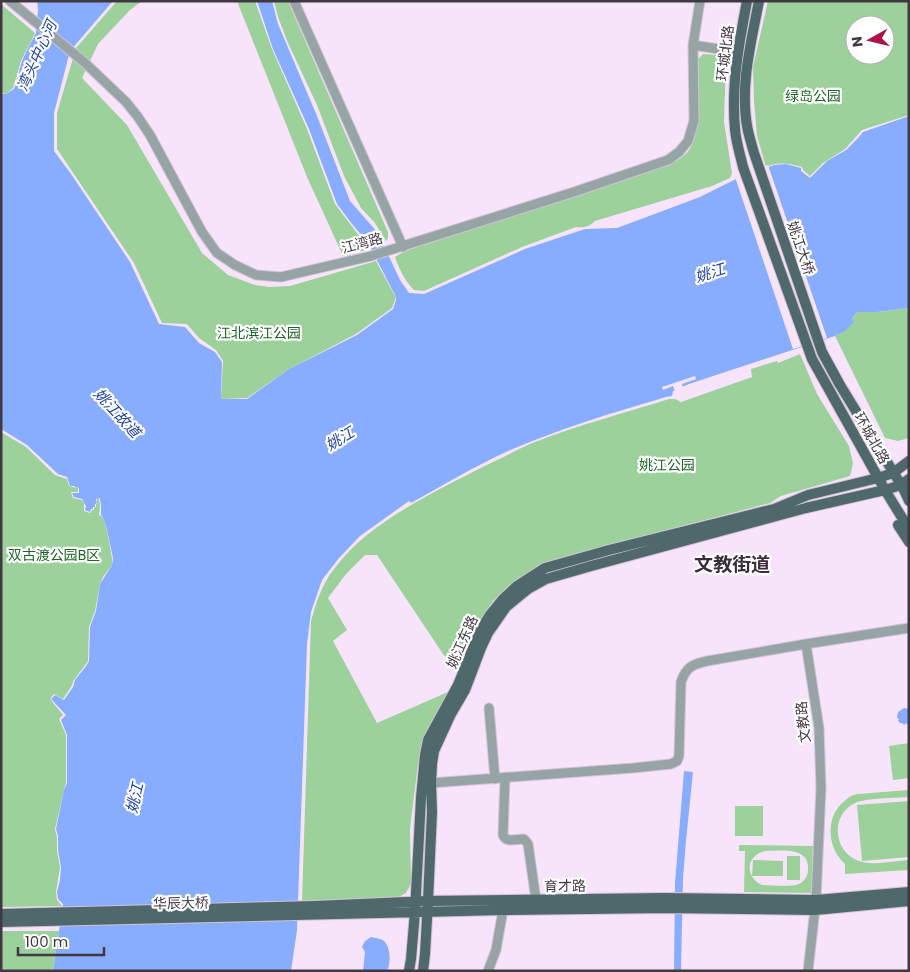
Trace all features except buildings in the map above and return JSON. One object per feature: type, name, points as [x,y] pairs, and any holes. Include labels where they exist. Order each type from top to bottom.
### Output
[{"type":"main road","name":"环城北路","points":[[743,167],[735,130],[734,114],[735,77],[747,1]]},
{"type":"main road","name":"环城北路","points":[[754,153],[748,130],[745,89],[748,56],[759,1]]},
{"type":"main road","name":"姚江大桥","points":[[754,153],[822,352]]},
{"type":"main road","name":"姚江大桥","points":[[743,167],[812,359]]},
{"type":"main road","name":"环城北路","points":[[822,352],[893,473],[905,486],[909,501]]},
{"type":"main road","name":"环城北路","points":[[812,359],[875,479],[909,530]]},
{"type":"main road","name":"姚江东路","points":[[409,971],[415,907],[421,798],[428,740],[458,685],[480,631],[503,599],[517,586],[545,568],[774,509],[808,495],[893,473],[909,461]]},
{"type":"main road","name":"姚江东路","points":[[423,971],[428,906],[432,812],[431,783],[434,751],[450,714],[465,690],[488,633],[506,608],[528,589],[546,579],[806,508],[905,486]]},
{"type":"main road","points":[[882,491],[909,542]]},
{"type":"main road","name":"育才路","points":[[815,905],[909,892]]},
{"type":"main road","name":"育才路","points":[[315,910],[415,907],[536,900],[815,905],[909,901]]},
{"type":"main road","name":"育才路","points":[[428,906],[503,910],[665,903]]},
{"type":"main road","name":"华辰大桥","points":[[49,916],[315,910]]},
{"type":"main road","points":[[1,914],[49,916]]},
{"type":"main road","points":[[1,922],[49,916]]},
{"type":"street","name":"江湾路","points":[[10,1],[84,62],[126,102],[138,117],[159,151],[202,232],[217,253],[235,265],[256,275],[280,277],[403,247],[668,160],[688,142],[694,121],[693,45],[700,1]]},
{"type":"street","points":[[294,1],[403,247]]},
{"type":"street","points":[[693,45],[738,52]]},
{"type":"street","points":[[431,783],[671,764],[677,761],[679,756],[681,682],[684,674],[690,667],[707,661],[909,628]]},
{"type":"street","name":"文教路","points":[[806,644],[820,728],[821,788],[815,905]]},
{"type":"street","points":[[489,708],[500,778],[504,835],[507,840],[524,839],[528,844],[536,900]]},
{"type":"street","points":[[808,971],[815,905]]},
{"type":"street","points":[[488,971],[496,950],[503,910]]},
{"type":"green space","name":"江北滨江公园","points":[[117,1],[142,1],[130,10],[98,44],[82,78],[127,125],[202,253],[228,275],[255,285],[269,287],[290,286],[376,261],[395,296],[392,308],[356,334],[289,369],[247,398],[221,399],[223,361],[216,350],[199,338],[187,324],[162,323],[134,263],[57,149],[57,113],[76,48]]},
{"type":"green space","points":[[237,1],[255,1],[272,49],[307,129],[335,204],[369,249],[343,256],[307,177]]},
{"type":"green space","points":[[274,1],[288,1],[388,232],[386,241],[375,223],[361,208],[344,176],[317,105],[288,43]]},
{"type":"green space","name":"绿岛公园","points":[[768,1],[909,1],[909,115],[862,130],[845,149],[823,163],[810,176],[802,167],[793,165],[780,164],[766,167],[757,136],[753,67]]},
{"type":"green space","points":[[1,4],[35,33],[21,61],[13,88],[6,94],[1,93]]},
{"type":"green space","points":[[703,54],[719,55],[726,60],[724,122],[732,173],[730,178],[712,186],[595,221],[586,227],[576,227],[522,247],[424,291],[414,290],[408,283],[395,257],[405,251],[670,164],[683,156],[689,150],[696,131],[698,106],[697,60]]},
{"type":"green space","points":[[909,308],[909,438],[898,441],[885,438],[835,336],[844,332],[857,312],[877,312]]},
{"type":"green space","name":"姚江公园","points":[[800,354],[817,394],[849,446],[853,463],[850,476],[781,496],[770,503],[560,558],[541,565],[513,582],[493,601],[468,639],[460,667],[457,668],[452,665],[443,654],[377,555],[365,555],[346,574],[328,598],[347,630],[333,641],[377,723],[448,692],[451,688],[427,734],[418,764],[410,829],[411,884],[406,893],[395,899],[302,901],[311,621],[326,581],[345,556],[368,534],[408,507],[451,483],[530,444],[669,399],[681,402],[752,377],[751,369],[777,361],[778,363]]},
{"type":"green space","name":"双古渡公园B区","points":[[1,432],[26,447],[55,475],[67,479],[69,486],[78,488],[78,492],[71,492],[73,498],[82,500],[84,511],[90,513],[94,510],[99,498],[99,515],[103,517],[112,558],[112,565],[100,584],[95,611],[89,627],[88,661],[63,699],[54,694],[50,699],[63,715],[59,719],[66,735],[66,782],[55,829],[60,867],[56,892],[57,900],[62,906],[1,907]]},
{"type":"green space","points":[[909,743],[909,778],[893,780],[889,746]]},
{"type":"green space","points":[[909,790],[909,797],[873,799],[855,803],[841,816],[838,824],[838,833],[844,850],[859,861],[877,863],[909,860],[909,870],[845,874],[845,864],[835,851],[831,835],[832,818],[841,804],[850,796],[856,794]]},
{"type":"green space","points":[[909,801],[909,857],[862,861],[857,805]]},
{"type":"green space","points":[[735,806],[763,806],[763,836],[735,836]]},
{"type":"green space","points":[[739,845],[813,846],[812,893],[744,892],[745,851],[739,851]],"holes":[[[765,851],[793,851],[799,853],[807,862],[807,876],[797,885],[762,885],[752,877],[750,867],[754,857]]]},
{"type":"green space","points":[[787,856],[800,856],[800,880],[787,880]]},
{"type":"green space","points":[[753,860],[783,861],[783,876],[752,876]]},
{"type":"green space","points":[[1,931],[59,931],[53,971],[1,971]]},
{"type":"water","points":[[37,1],[113,1],[70,51],[54,113],[54,151],[130,262],[159,324],[185,327],[199,343],[215,352],[222,362],[221,399],[247,399],[289,369],[357,335],[393,309],[396,300],[368,243],[337,204],[309,129],[273,49],[257,1],[272,1],[278,24],[350,201],[378,233],[400,280],[409,293],[424,294],[525,249],[585,229],[617,228],[700,197],[742,176],[774,165],[786,164],[801,168],[801,171],[810,178],[827,161],[846,150],[863,132],[909,116],[909,308],[877,312],[857,312],[852,319],[854,322],[844,332],[835,336],[689,384],[673,391],[672,396],[585,422],[506,452],[411,503],[409,501],[360,536],[339,558],[322,580],[311,612],[307,644],[297,930],[291,971],[53,971],[63,904],[58,899],[57,892],[61,867],[56,829],[67,783],[67,735],[61,720],[66,715],[51,699],[55,695],[64,700],[73,687],[75,680],[89,661],[90,627],[96,611],[100,584],[112,565],[113,558],[107,530],[101,515],[100,498],[96,499],[97,503],[90,512],[85,510],[86,506],[82,499],[74,497],[72,493],[79,493],[79,488],[70,486],[67,477],[58,474],[27,445],[1,429],[1,94],[6,94],[14,89],[22,61],[36,33]]},
{"type":"water","points":[[904,708],[909,709],[909,723],[907,725],[907,723],[904,725],[900,723],[897,718],[898,712]]},
{"type":"water","points":[[684,771],[693,772],[683,878],[681,971],[674,971],[675,883]]},
{"type":"water","points":[[371,937],[384,941],[388,948],[390,960],[387,971],[363,971],[365,952],[362,947],[365,941]]},
{"type":"pier","points":[[768,165],[827,338],[793,349],[735,177]]},
{"type":"pier","points":[[695,376],[696,379],[682,384],[683,389],[675,391],[673,386],[663,390],[662,387]]},
{"type":"district","name":"文教街道","points":[[732,564]]},
{"type":"water label","name":"湾头中心河","points":[[37,56]]},
{"type":"water label","name":"姚江","points":[[710,273]]},
{"type":"water label","name":"姚江故道","points":[[117,413]]},
{"type":"water label","name":"姚江","points":[[340,439]]},
{"type":"water label","name":"姚江","points":[[135,798]]}]
